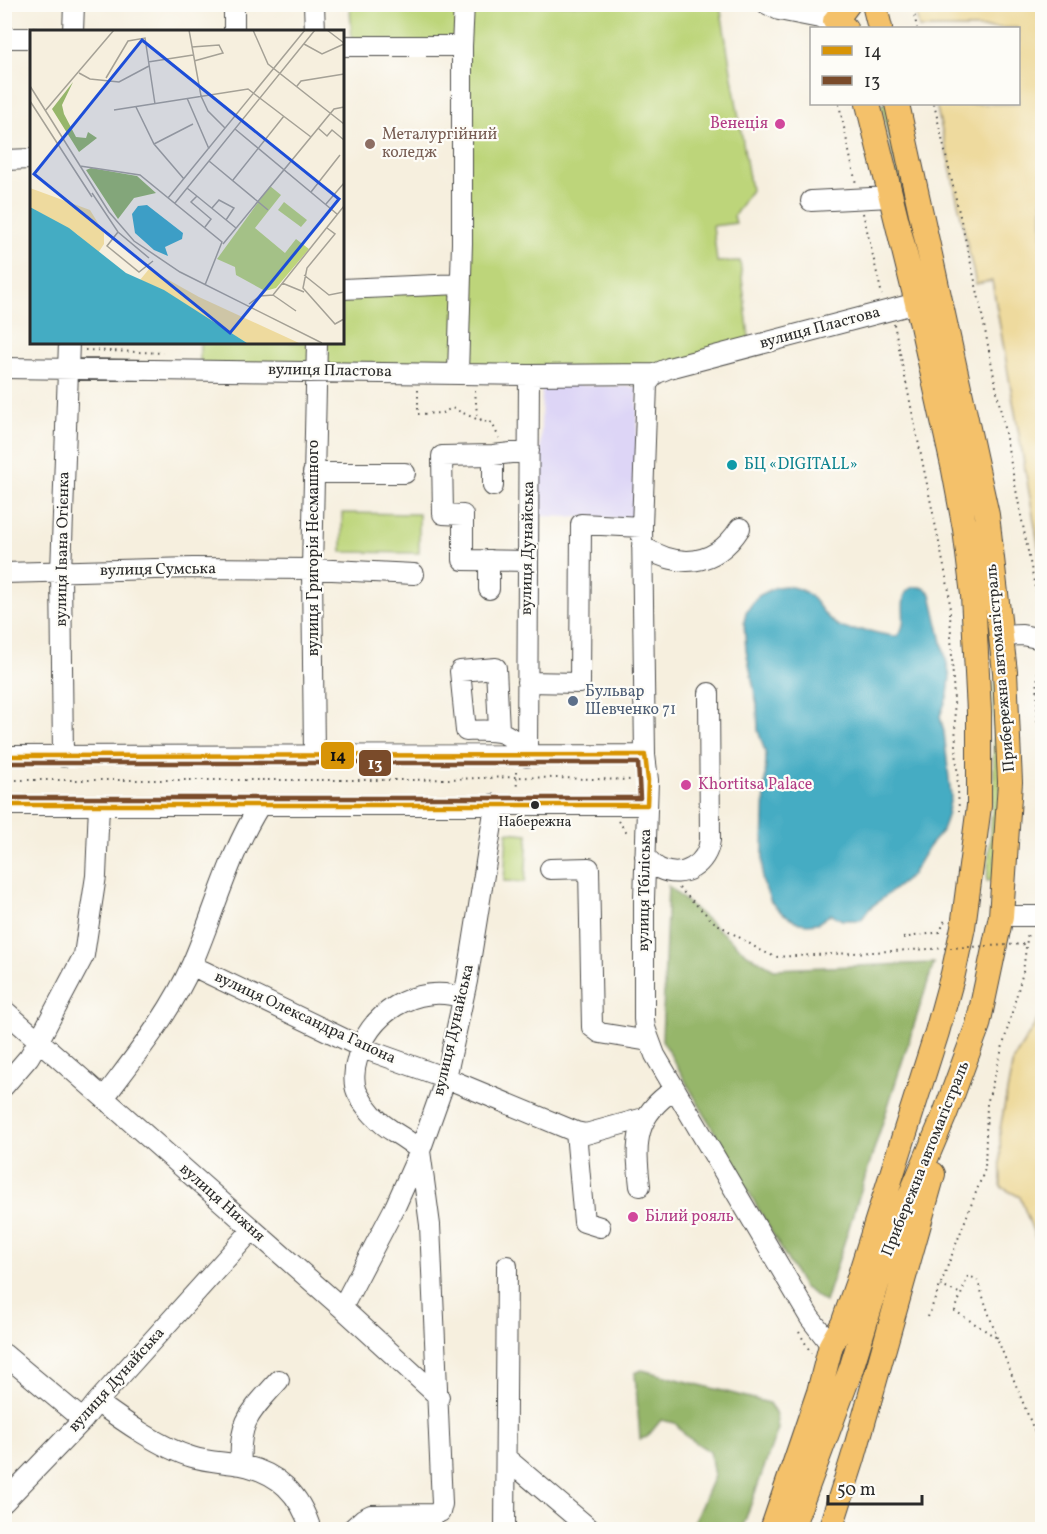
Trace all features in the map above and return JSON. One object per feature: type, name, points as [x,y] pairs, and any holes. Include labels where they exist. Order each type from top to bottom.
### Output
[{"type":"main road","points":[[874,4],[880,27]]},
{"type":"main road","name":"Прибережна автомагістраль","points":[[772,1530],[819,1392],[823,1353],[843,1324],[937,1032],[953,974],[955,917],[971,870],[979,806],[978,693],[973,595],[965,529],[917,303],[868,105]]},
{"type":"main road","name":"Прибережна автомагістраль","points":[[791,1530],[851,1369],[888,1248],[962,1071],[978,1025],[1000,917],[1004,873],[1010,782],[1002,644],[987,515],[897,105]]},
{"type":"main road","points":[[917,303],[941,297]]},
{"type":"main road","points":[[975,647],[980,654],[989,659],[994,658],[1002,644]]},
{"type":"main road","points":[[978,693],[984,684],[993,680],[998,680],[1005,688]]},
{"type":"main road","points":[[971,870],[987,884],[994,884],[1004,873]]},
{"type":"main road","points":[[955,917],[989,907],[1000,917]]},
{"type":"main road","points":[[830,1530],[853,1458],[962,1071]]},
{"type":"main road","points":[[823,1353],[851,1369]]},
{"type":"street","points":[[74,4],[74,30]]},
{"type":"street","points":[[234,4],[234,30]]},
{"type":"street","points":[[314,4],[315,30]]},
{"type":"street","points":[[459,373],[464,4]]},
{"type":"street","points":[[767,4],[779,10],[846,17]]},
{"type":"street","points":[[4,38],[30,38]]},
{"type":"street","points":[[344,46],[462,46]]},
{"type":"street","points":[[4,160],[30,159]]},
{"type":"street","points":[[811,201],[891,197]]},
{"type":"street","points":[[344,289],[460,284]]},
{"type":"street","name":"вулиця Пластова","points":[[4,368],[459,373],[651,379],[669,368],[708,356],[917,303]]},
{"type":"street","name":"вулиця Івана Огієнка","points":[[63,757],[61,572],[69,344]]},
{"type":"street","name":"вулиця Григорія Несмашного","points":[[314,754],[312,569],[317,344]]},
{"type":"street","name":"вулиця Дунайська","points":[[527,757],[529,375]]},
{"type":"street","name":"вулиця Тбіліська","points":[[651,379],[642,536],[645,755],[648,780],[644,1019],[649,1041],[810,1318],[823,1353]]},
{"type":"street","points":[[527,561],[463,560],[463,515],[443,514],[442,456],[529,451]]},
{"type":"street","points":[[493,486],[500,454]]},
{"type":"street","points":[[313,473],[405,473]]},
{"type":"street","points":[[527,682],[580,683],[580,524],[642,536],[666,558],[676,561],[698,560],[718,552],[740,528]]},
{"type":"street","points":[[489,560],[489,589]]},
{"type":"street","name":"вулиця Сумська","points":[[4,573],[193,568],[312,569],[414,574]]},
{"type":"street","points":[[1002,644],[1022,634],[1040,639]]},
{"type":"street","points":[[645,856],[660,869],[682,872],[696,866],[706,855],[710,840],[709,693]]},
{"type":"street","points":[[499,730],[518,742],[527,757]]},
{"type":"street","points":[[4,756],[314,754],[527,757],[645,755]]},
{"type":"street","name":"вулиця Дунайська","points":[[342,1308],[395,1207],[420,1151],[446,1078],[463,998],[494,804]]},
{"type":"street","points":[[4,1086],[39,1041],[84,955],[96,876],[99,805]]},
{"type":"street","points":[[104,1098],[166,1014],[191,965],[245,828],[260,805]]},
{"type":"street","points":[[4,806],[647,805]]},
{"type":"street","points":[[550,869],[589,868],[592,1027],[600,1033],[649,1041]]},
{"type":"street","points":[[1000,917],[1042,916]]},
{"type":"street","name":"вулиця Олександра Гапона","points":[[203,971],[361,1047],[446,1078],[576,1132],[586,1134],[644,1118]]},
{"type":"street","points":[[351,1530],[371,1515],[435,1514],[441,1510],[439,1397],[430,1225],[420,1151],[384,1125],[367,1109],[356,1089],[355,1076],[361,1047],[379,1018],[400,1003],[412,998],[431,995],[456,995],[463,998]]},
{"type":"street","name":"вулиця Нижня","points":[[4,1010],[342,1308],[439,1397]]},
{"type":"street","points":[[639,1186],[636,1148],[644,1118],[658,1102],[675,1089]]},
{"type":"street","points":[[576,1132],[584,1222],[600,1227]]},
{"type":"street","name":"вулиця Дунайська","points":[[4,1502],[83,1420],[252,1230]]},
{"type":"street","points":[[506,1530],[507,1266]]},
{"type":"street","points":[[4,1354],[83,1420]]},
{"type":"street","points":[[241,1465],[241,1433],[246,1419],[279,1380]]},
{"type":"street","points":[[97,1402],[173,1449],[192,1457],[254,1468],[286,1485],[300,1501],[311,1530]]},
{"type":"street","points":[[506,1458],[591,1530]]},
{"type":"path","points":[[912,4],[917,27]]},
{"type":"path","points":[[839,105],[882,296],[886,298],[890,310],[910,396],[949,591],[959,815]]},
{"type":"path","points":[[934,105],[978,294],[1035,584],[1039,608],[1040,639],[1037,720],[1042,727]]},
{"type":"path","points":[[475,385],[477,415],[483,422]]},
{"type":"path","points":[[417,386],[418,414],[442,413],[452,408],[483,422],[488,421],[492,423],[500,454]]},
{"type":"path","points":[[4,780],[411,780],[516,777],[648,780]]},
{"type":"path","points":[[674,885],[680,888],[714,922],[775,957],[1027,944],[1023,972],[987,1104],[985,1169],[928,1317]]},
{"type":"path","points":[[903,938],[940,932],[955,917]]},
{"type":"path","points":[[997,1338],[955,1311],[968,1276],[976,1279],[1042,1450]]},
{"type":"path","points":[[940,1286],[962,1294]]},
{"type":"path","points":[[798,1329],[823,1353]]},
{"type":"shaded area","points":[[542,384],[638,387],[635,519],[539,516]]},
{"type":"green space","points":[[350,5],[720,5],[751,190],[734,216],[736,223],[713,226],[717,262],[740,261],[750,346],[669,368],[200,370],[200,344],[344,344],[344,289],[460,284],[462,46],[352,46]]},
{"type":"green space","points":[[881,105],[891,105],[927,266],[918,268]]},
{"type":"green space","points":[[342,513],[419,514],[419,553],[342,552]]},
{"type":"green space","points":[[997,681],[1001,784],[994,880],[987,881],[994,782],[992,683]]},
{"type":"green space","points":[[507,832],[528,834],[525,882],[504,881]]},
{"type":"green space","points":[[668,886],[747,954],[774,969],[934,963],[825,1302],[803,1287],[662,1040]]},
{"type":"green space","points":[[642,1370],[769,1403],[776,1415],[778,1429],[742,1529],[691,1529],[714,1476],[710,1452],[686,1436],[675,1423],[661,1420],[647,1437],[640,1439],[635,1373]]},
{"type":"sand","points":[[914,5],[1042,5],[1042,566],[992,281],[976,284],[936,105],[1020,105],[1020,27],[919,27]]},
{"type":"sand","points":[[1042,1013],[1042,1255],[1020,1197],[1001,1187],[1000,1129],[1013,1060]]},
{"type":"water","points":[[786,586],[805,592],[830,619],[841,627],[897,636],[904,618],[903,602],[906,592],[916,587],[928,591],[931,594],[950,677],[948,695],[940,716],[944,732],[951,797],[942,831],[929,846],[911,876],[869,909],[861,920],[842,920],[831,914],[818,923],[799,923],[782,913],[771,902],[762,880],[766,755],[758,730],[757,704],[746,650],[744,622],[746,612],[758,596],[776,587]]},
{"type":"transit line","name":"14","points":[[4,756],[645,755],[648,780],[647,805],[4,805]]},
{"type":"transit line","name":"13","points":[[4,763],[638,763],[640,798],[4,798]]},
{"type":"place","name":"Венеція","points":[[780,124]]},
{"type":"place","name":"Металургійний коледж","points":[[370,144]]},
{"type":"place","name":"БЦ «DIGITALL»","points":[[732,465]]},
{"type":"place","name":"Бульвар Шевченко 71","points":[[573,701]]},
{"type":"place","name":"Khortitsa Palace","points":[[686,785]]},
{"type":"place","name":"Набережна","points":[[535,805]]},
{"type":"place","name":"Білий рояль","points":[[633,1217]]}]
